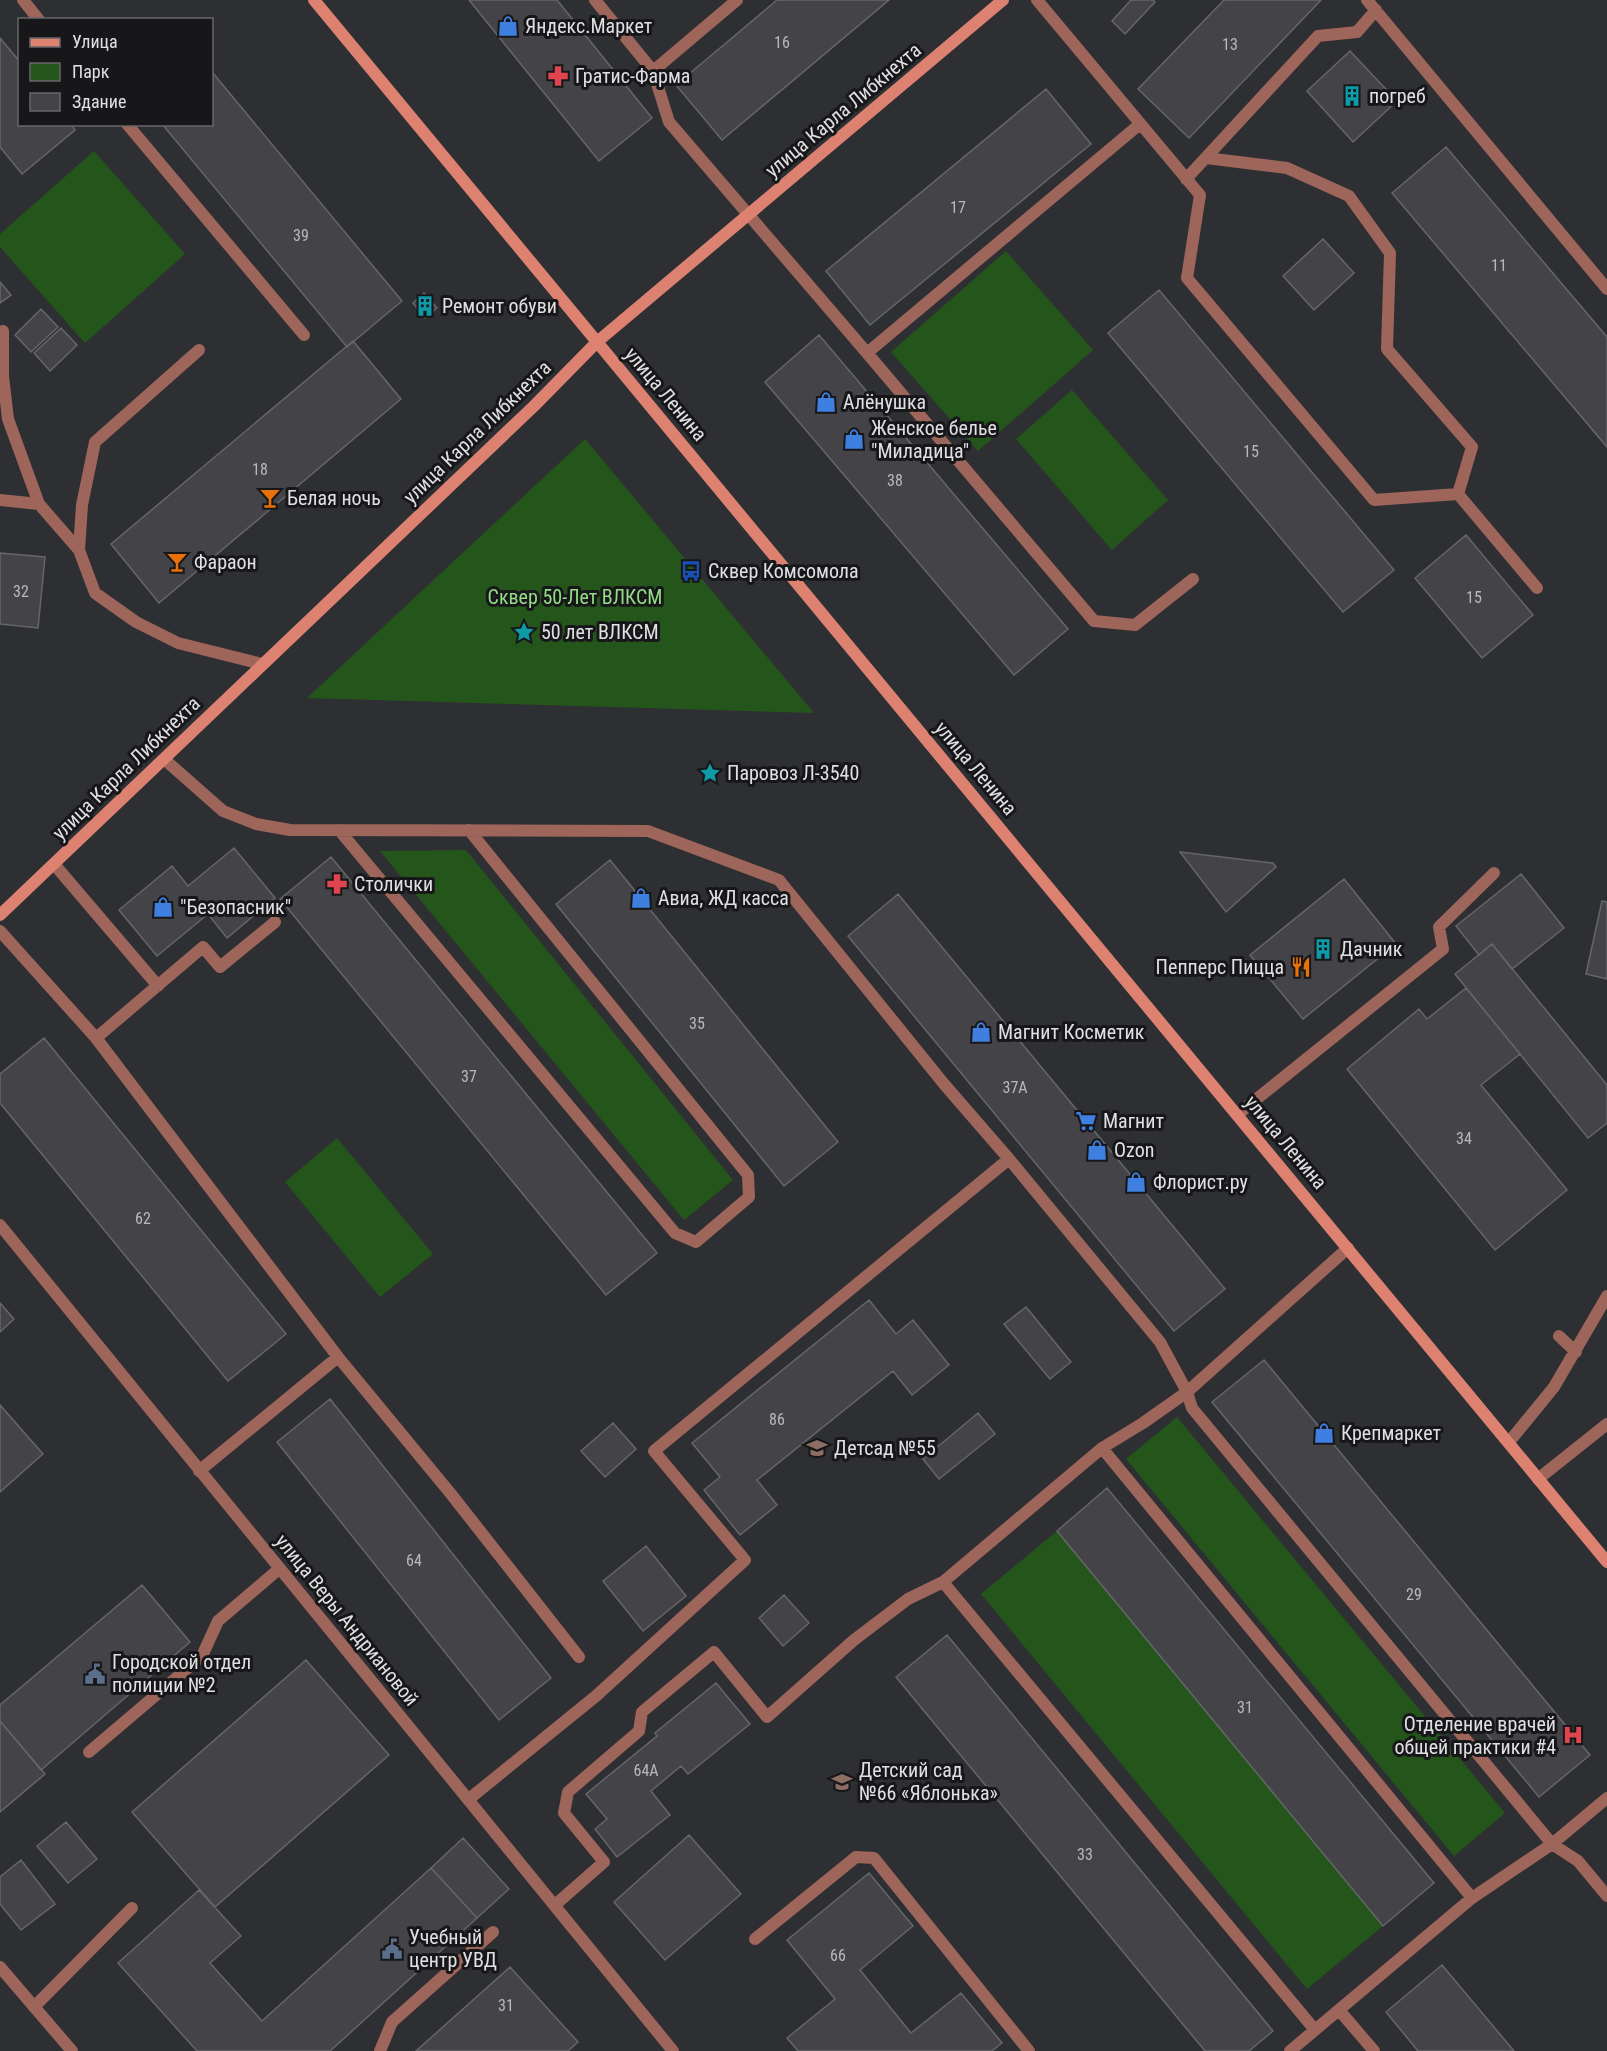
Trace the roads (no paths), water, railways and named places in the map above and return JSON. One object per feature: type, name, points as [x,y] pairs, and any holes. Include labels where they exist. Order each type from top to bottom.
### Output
[{"type":"main road","name":"улица Ленина","points":[[314,0],[1607,1562]]},
{"type":"main road","name":"улица Карла Либкнехта","points":[[0,915],[526,414],[597,342],[1003,0]]},
{"type":"street","points":[[23,0],[37,18]]},
{"type":"street","points":[[595,0],[653,70],[669,122],[1094,621],[1135,625],[1193,579]]},
{"type":"street","points":[[653,70],[737,0]]},
{"type":"street","points":[[1036,0],[1200,195],[1187,278],[1374,500],[1458,494]]},
{"type":"street","points":[[1367,0],[1607,289]]},
{"type":"street","points":[[1186,179],[1318,36],[1356,32],[1376,10]]},
{"type":"street","points":[[867,353],[1140,124]]},
{"type":"street","points":[[129,126],[304,335]]},
{"type":"street","points":[[1206,158],[1287,168],[1349,196],[1390,253],[1387,349],[1472,447],[1458,494]]},
{"type":"street","points":[[3,331],[3,376],[8,418],[39,504],[79,550],[95,593],[136,622],[178,643],[262,664]]},
{"type":"street","points":[[79,550],[82,505],[95,442],[198,350]]},
{"type":"street","points":[[1458,494],[1537,588]]},
{"type":"street","points":[[0,500],[39,504]]},
{"type":"street","points":[[164,759],[223,811],[256,824],[290,830],[648,831],[779,880],[944,1084],[1009,1158],[1160,1342],[1187,1392],[1192,1407],[1552,1844],[1578,1861],[1607,1896]]},
{"type":"street","points":[[339,830],[675,1233],[696,1242],[749,1197],[748,1175],[469,830]]},
{"type":"street","points":[[54,864],[158,986]]},
{"type":"street","points":[[1238,1114],[1443,949],[1439,927],[1494,873]]},
{"type":"street","points":[[96,1038],[203,946],[220,967],[275,922]]},
{"type":"street","points":[[0,931],[96,1038],[338,1357],[451,1494],[579,1657]]},
{"type":"street","points":[[469,1799],[596,1695],[745,1560],[654,1451],[1009,1158]]},
{"type":"street","name":"улица Веры Андриановой","points":[[0,1225],[673,2051]]},
{"type":"street","points":[[555,1905],[604,1862],[564,1813],[567,1792],[639,1731],[642,1712],[714,1652],[768,1717],[854,1640],[899,1605],[943,1582],[1102,1448],[1187,1392],[1348,1248]]},
{"type":"street","points":[[1509,1442],[1554,1387],[1607,1296]]},
{"type":"street","points":[[1559,1336],[1576,1352]]},
{"type":"street","points":[[199,1471],[338,1357]]},
{"type":"street","points":[[1538,1479],[1607,1424]]},
{"type":"street","points":[[1102,1448],[1472,1898]]},
{"type":"street","points":[[89,1752],[202,1656],[218,1621],[279,1569]]},
{"type":"street","points":[[943,1582],[1315,2030]]},
{"type":"street","points":[[1290,2051],[1472,1898],[1552,1844],[1607,1798]]},
{"type":"street","points":[[755,1939],[856,1857],[874,1858],[1029,2051]]},
{"type":"street","points":[[34,2007],[132,1908]]},
{"type":"street","points":[[380,2051],[392,2022],[493,1932]]},
{"type":"street","points":[[0,1967],[72,2051]]},
{"type":"street","points":[[1339,2010],[1374,2051]]},
{"type":"place","name":"Яндекс.Маркет","points":[[508,26]]},
{"type":"place","name":"Гратис-Фарма","points":[[558,76]]},
{"type":"place","name":"погреб","points":[[1352,96]]},
{"type":"place","name":"Ремонт обуви","points":[[425,306]]},
{"type":"place","name":"Алёнушка","points":[[826,402]]},
{"type":"place","name":"Женское белье \"Миладица\"","points":[[854,439]]},
{"type":"place","name":"Белая ночь","points":[[270,498]]},
{"type":"place","name":"Фараон","points":[[177,562]]},
{"type":"place","name":"Сквер Комсомола","points":[[691,571]]},
{"type":"place","name":"50 лет ВЛКСМ","points":[[524,632]]},
{"type":"place","name":"Паровоз Л-3540","points":[[710,773]]},
{"type":"place","name":"Столички","points":[[337,884]]},
{"type":"place","name":"Авиа, ЖД касса","points":[[641,898]]},
{"type":"place","name":"\"Безопасник\"","points":[[163,907]]},
{"type":"place","name":"Дачник","points":[[1323,949]]},
{"type":"place","name":"Пепперс Пицца","points":[[1301,967]]},
{"type":"place","name":"Магнит Косметик","points":[[981,1032]]},
{"type":"place","name":"Магнит","points":[[1086,1121]]},
{"type":"place","name":"Ozon","points":[[1097,1150]]},
{"type":"place","name":"Флорист.ру","points":[[1136,1182]]},
{"type":"place","name":"Крепмаркет","points":[[1324,1433]]},
{"type":"place","name":"Детсад №55","points":[[817,1448]]},
{"type":"place","name":"Городской отдел полиции №2","points":[[95,1674]]},
{"type":"place","name":"Отделение врачей общей практики #4","points":[[1573,1735]]},
{"type":"place","name":"Детский сад №66 «Яблонька»","points":[[842,1782]]},
{"type":"place","name":"Учебный центр УВД","points":[[392,1949]]},
{"type":"park label","name":"Сквер 50-Лет ВЛКСМ","points":[[575,597]]}]
